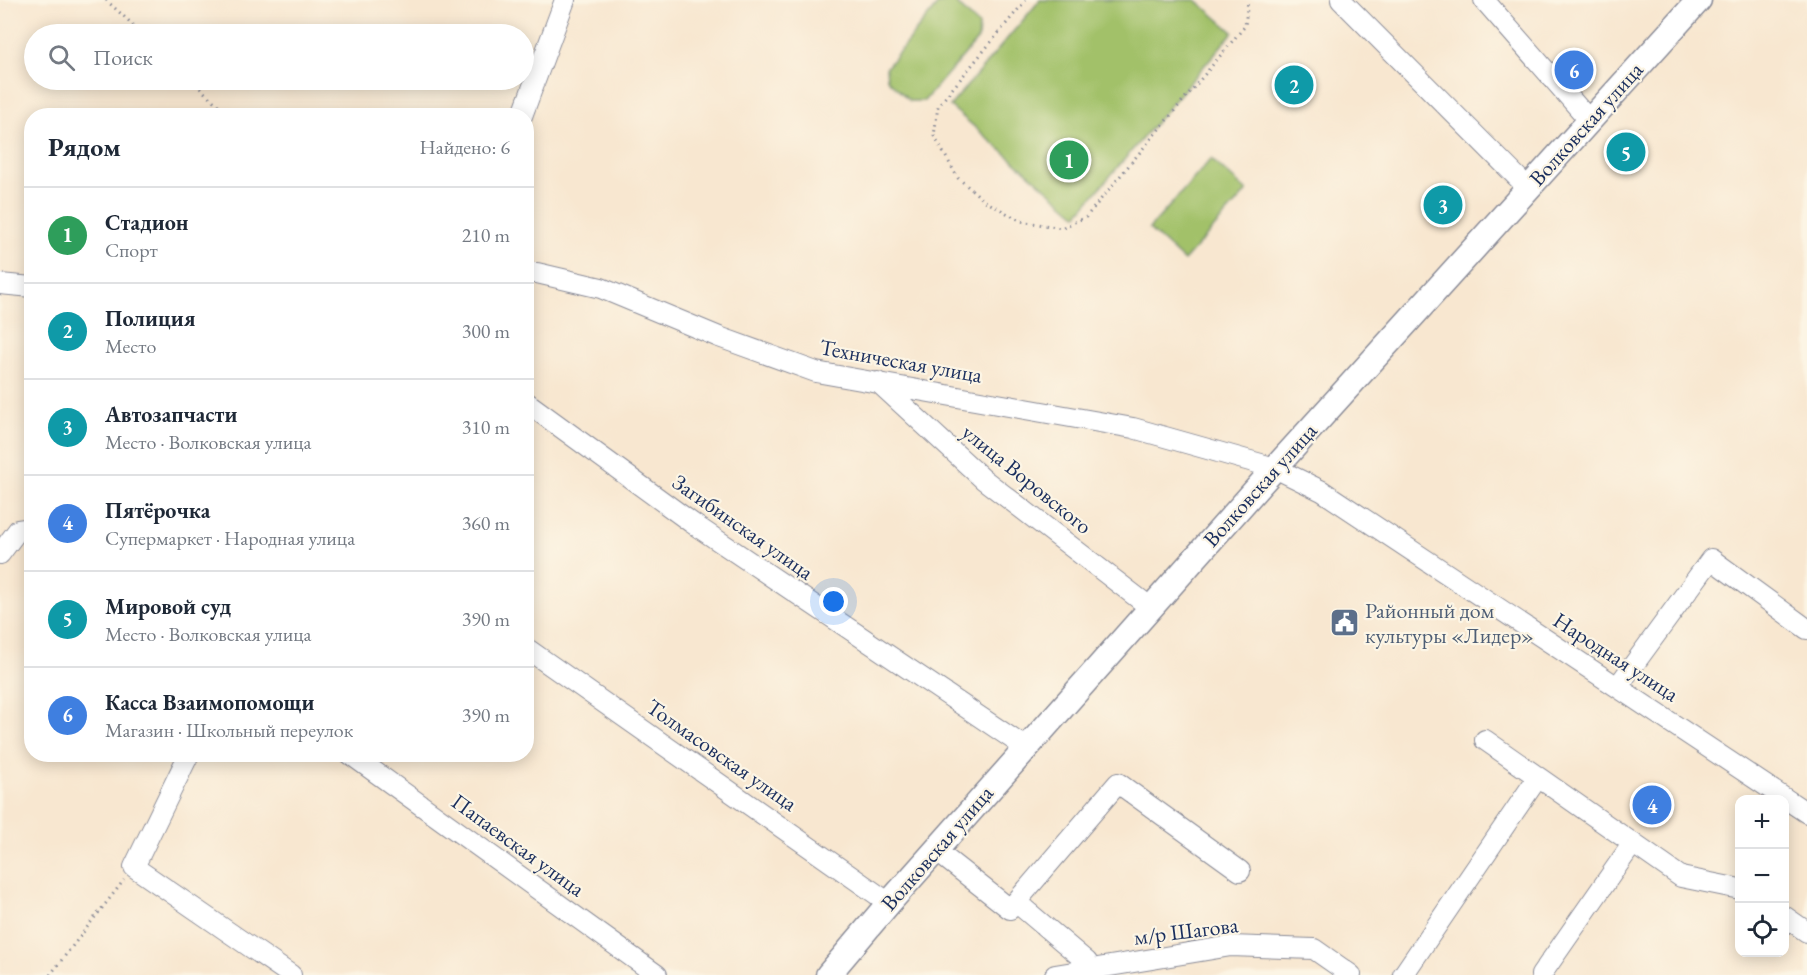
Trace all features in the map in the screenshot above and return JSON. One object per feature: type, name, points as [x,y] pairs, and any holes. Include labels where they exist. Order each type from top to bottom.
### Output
[{"type":"main road","name":"Волковская улица","points":[[828,975],[935,850],[1275,468],[1699,0]]},
{"type":"street","points":[[534,84],[565,0]]},
{"type":"street","points":[[1341,0],[1528,188]]},
{"type":"street","points":[[1484,0],[1590,121]]},
{"type":"street","points":[[525,108],[532,90]]},
{"type":"street","name":"Техническая улица","points":[[534,273],[601,288],[719,337],[816,372],[1133,428],[1275,468]]},
{"type":"street","points":[[0,284],[24,286]]},
{"type":"street","name":"улица Воровского","points":[[878,382],[983,479],[1151,608]]},
{"type":"street","name":"Загибинская улица","points":[[534,408],[692,523],[1026,748]]},
{"type":"street","name":"Народная улица","points":[[1275,468],[1322,491],[1807,813]]},
{"type":"street","points":[[0,554],[18,530],[24,529]]},
{"type":"street","points":[[1618,686],[1711,559],[1807,629]]},
{"type":"street","name":"Толмасовская улица","points":[[534,654],[889,903]]},
{"type":"street","points":[[1485,740],[1681,877],[1735,888]]},
{"type":"street","points":[[185,762],[134,867],[291,975]]},
{"type":"street","name":"Папаевская улица","points":[[361,762],[657,975]]},
{"type":"street","points":[[1403,975],[1539,777]]},
{"type":"street","points":[[935,850],[1010,909],[1118,783],[1240,871]]},
{"type":"street","points":[[1541,975],[1633,843]]},
{"type":"street","points":[[1016,902],[1087,962]]},
{"type":"street","points":[[1789,919],[1807,932]]},
{"type":"street","name":"м/р Шагова","points":[[1055,975],[1231,946],[1314,949],[1351,975]]},
{"type":"path","points":[[106,0],[132,24]]},
{"type":"path","points":[[1026,0],[938,106],[934,136],[958,178],[985,201],[1021,221],[1061,228],[1086,217],[1245,26],[1248,0]]},
{"type":"path","points":[[202,90],[221,108]]},
{"type":"path","points":[[50,975],[134,867]]},
{"type":"green space","points":[[953,0],[979,25],[978,39],[924,101],[910,101],[887,79],[886,68],[938,4]]},
{"type":"green space","points":[[1040,0],[1196,0],[1233,32],[1077,215],[950,106]]},
{"type":"green space","points":[[1211,159],[1247,191],[1184,261],[1149,229]]},
{"type":"place","name":"Касса Взаимопомощи","points":[[1574,70]]},
{"type":"place","name":"Полиция","points":[[1294,85]]},
{"type":"place","name":"Мировой суд","points":[[1626,152]]},
{"type":"place","name":"Стадион","points":[[1069,160]]},
{"type":"place","name":"Автозапчасти","points":[[1443,205]]},
{"type":"place","name":"Районный дом культуры «Лидер»","points":[[1344,623]]},
{"type":"place","name":"Пятёрочка","points":[[1652,805]]}]
